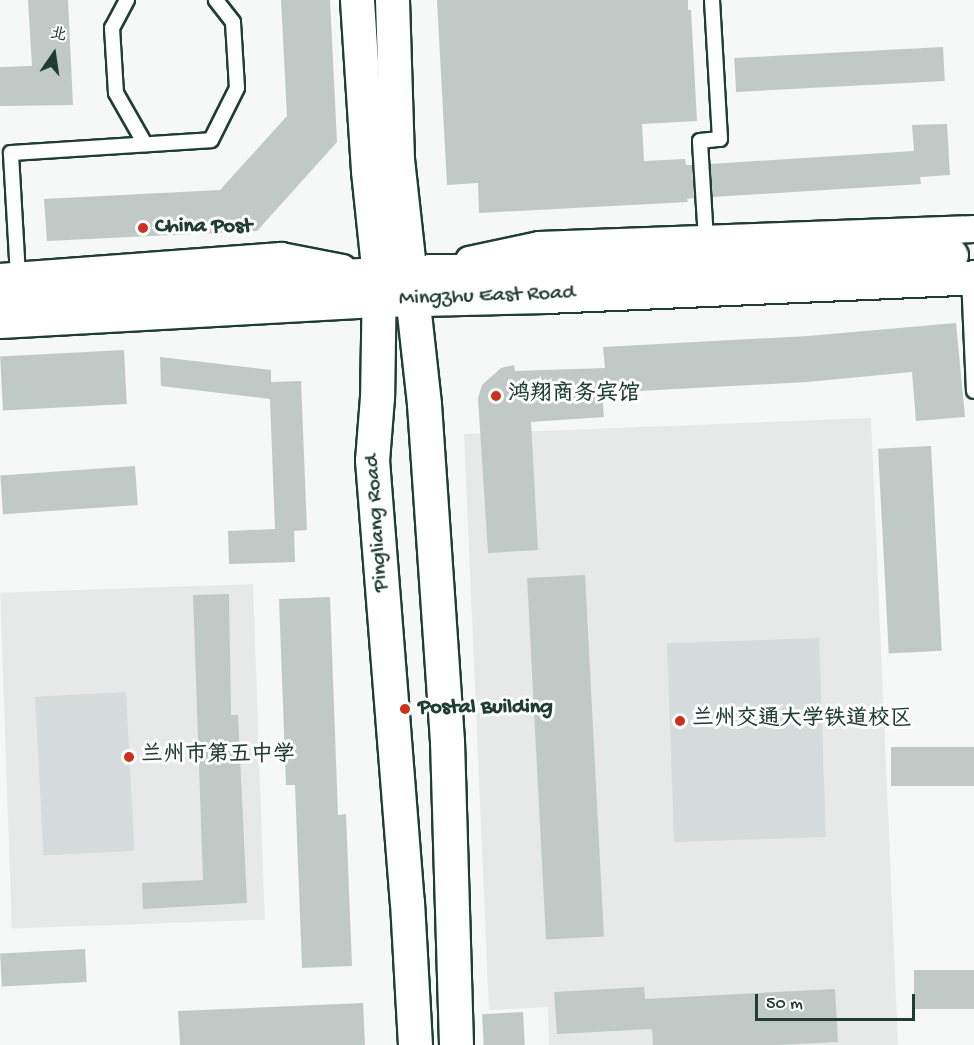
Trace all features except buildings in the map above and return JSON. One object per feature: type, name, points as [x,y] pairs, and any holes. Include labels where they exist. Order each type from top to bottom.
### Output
[{"type":"street","name":"Pingliang Road","points":[[357,0],[368,171],[424,404],[447,741],[456,1045]]},
{"type":"street","name":"Pingliang Road","points":[[392,0],[397,159],[395,287],[377,398],[372,460],[407,902],[415,1045]]},
{"type":"street","name":"Mingzhu East Road","points":[[0,321],[395,287],[539,245],[974,229]]},
{"type":"street","name":"Mingzhu East Road","points":[[6,283],[395,287],[972,269]]},
{"type":"lane","points":[[127,0],[112,28],[116,93],[145,144]]},
{"type":"lane","points":[[6,283],[11,153],[211,140],[237,88],[233,22],[216,0]]},
{"type":"lane","points":[[706,240],[700,141],[720,140],[712,0]]},
{"type":"lane","points":[[972,269],[974,392]]},
{"type":"shaded area","name":"兰州交通大学铁道校区","points":[[871,418],[898,1045],[549,1045],[548,1007],[489,1010],[464,434]]},
{"type":"shaded area","name":"兰州市第五中学","points":[[253,584],[265,920],[12,929],[0,593]]},
{"type":"shaded area","points":[[819,638],[826,837],[674,842],[667,643]]},
{"type":"shaded area","points":[[126,692],[134,851],[43,856],[35,697]]},
{"type":"place","name":"China Post","points":[[143,228]]},
{"type":"place","name":"鸿翔商务宾馆","points":[[496,396]]},
{"type":"place","name":"Postal Building","points":[[405,709]]},
{"type":"place","name":"兰州交通大学铁道校区","points":[[680,721]]},
{"type":"place","name":"兰州市第五中学","points":[[129,757]]}]
